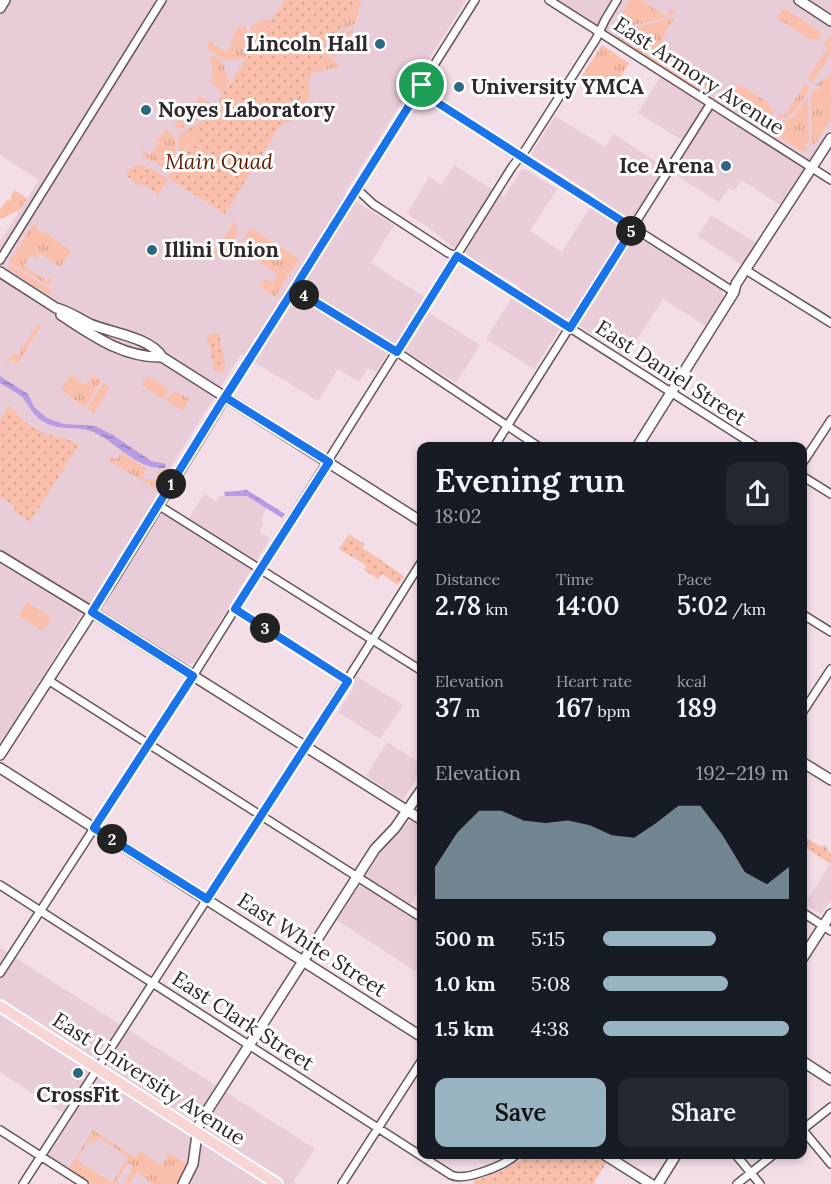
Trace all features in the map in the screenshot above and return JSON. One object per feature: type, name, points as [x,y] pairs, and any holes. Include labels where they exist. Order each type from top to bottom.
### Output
[{"type":"main road","name":"East University Avenue","points":[[0,1006],[277,1184]]},
{"type":"street","points":[[0,8],[5,0]]},
{"type":"street","points":[[0,260],[162,0]]},
{"type":"street","points":[[0,755],[475,0]]},
{"type":"street","name":"East Armory Avenue","points":[[549,0],[831,180]]},
{"type":"street","points":[[0,973],[329,462],[600,32],[617,0]]},
{"type":"street","points":[[799,0],[831,21]]},
{"type":"street","points":[[422,85],[427,96]]},
{"type":"street","points":[[414,98],[419,94],[427,96],[734,292]]},
{"type":"street","points":[[497,442],[711,103]]},
{"type":"street","points":[[640,442],[734,292],[749,272],[757,255],[831,138]]},
{"type":"street","name":"East Daniel Street","points":[[357,189],[373,204],[448,253],[457,256],[749,442]]},
{"type":"street","points":[[734,292],[736,284],[754,256],[757,255]]},
{"type":"street","points":[[0,272],[57,308],[158,351],[162,357],[417,519]]},
{"type":"street","points":[[749,272],[831,323]]},
{"type":"street","points":[[294,289],[397,352],[531,442]]},
{"type":"street","points":[[57,308],[61,315],[118,350],[162,357]]},
{"type":"street","points":[[807,456],[831,420]]},
{"type":"street","points":[[807,479],[831,494]]},
{"type":"street","points":[[158,505],[417,668]]},
{"type":"street","points":[[0,556],[417,817]]},
{"type":"street","points":[[23,1184],[348,681],[417,569]]},
{"type":"street","points":[[235,609],[348,681]]},
{"type":"street","points":[[807,617],[831,632]]},
{"type":"street","points":[[807,705],[831,669]]},
{"type":"street","points":[[48,680],[417,915]]},
{"type":"street","points":[[807,765],[831,780]]},
{"type":"street","name":"East White Street","points":[[0,768],[417,1034]]},
{"type":"street","points":[[183,1184],[194,1162],[197,1133],[207,1111],[375,849],[395,828],[417,797]]},
{"type":"street","name":"East Clark Street","points":[[0,885],[417,1153]]},
{"type":"street","points":[[807,953],[827,928],[831,914]]},
{"type":"street","points":[[807,915],[827,928]]},
{"type":"street","points":[[807,1064],[831,1080]]},
{"type":"street","points":[[342,1184],[417,1068]]},
{"type":"street","points":[[807,1127],[831,1107]]},
{"type":"street","points":[[0,1130],[84,1184]]},
{"type":"street","points":[[807,1135],[831,1164]]},
{"type":"street","name":"East Clark Street","points":[[426,1159],[457,1178],[469,1176],[509,1159]]},
{"type":"street","points":[[611,1159],[651,1184]]},
{"type":"street","points":[[658,1184],[674,1159]]},
{"type":"street","points":[[739,1159],[760,1184]]},
{"type":"street","points":[[737,1184],[768,1159]]},
{"type":"shaded area","points":[[0,0],[466,0],[344,194],[394,225],[371,263],[423,296],[431,314],[480,345],[456,383],[394,344],[376,372],[368,368],[359,382],[338,369],[318,401],[241,354],[161,483],[162,489],[152,505],[184,526],[204,494],[216,501],[220,496],[247,496],[267,508],[261,520],[264,523],[259,531],[270,538],[195,663],[187,665],[179,662],[88,603],[0,749],[0,242],[39,180],[0,155]]},
{"type":"shaded area","points":[[556,0],[831,0],[831,128],[782,206],[741,180],[734,191],[729,188],[719,202],[672,173],[690,145],[638,113],[665,69]]},
{"type":"shaded area","points":[[555,116],[605,147],[614,134],[666,168],[627,231],[720,288],[723,294],[722,299],[706,326],[663,299],[626,357],[567,317],[534,369],[486,339],[519,286],[469,258],[467,253],[454,248],[407,214],[429,177],[441,185],[454,165],[504,197],[522,169],[525,169],[557,189],[530,231],[562,252],[597,196],[533,156],[532,153]]},
{"type":"shaded area","points":[[711,215],[758,244],[744,266],[698,236]]},
{"type":"shaded area","points":[[356,676],[403,705],[380,739],[338,712],[352,690]]},
{"type":"shaded area","points":[[387,742],[417,761],[417,777],[403,800],[366,776]]},
{"type":"shaded area","points":[[410,820],[417,824],[417,894],[406,912],[417,919],[417,972],[337,920],[383,849]]},
{"type":"shaded area","points":[[830,864],[831,900],[821,914],[807,905],[807,901]]},
{"type":"shaded area","points":[[0,948],[315,1149],[293,1182],[296,1184],[93,1184],[48,1155],[72,1119],[0,1072]]},
{"type":"green space","name":"Main Quad","points":[[285,0],[358,0],[225,214],[168,178]]},
{"type":"green space","points":[[358,0],[361,0],[356,22],[337,36]]},
{"type":"green space","points":[[630,0],[641,0],[666,16],[672,7],[676,12],[661,19],[619,28],[615,24]]},
{"type":"green space","points":[[784,8],[822,33],[818,41],[813,38],[811,40],[777,18]]},
{"type":"green space","points":[[675,17],[664,36],[663,45],[669,55],[664,62],[618,32]]},
{"type":"green space","points":[[272,18],[250,53],[251,27],[258,22]]},
{"type":"green space","points":[[244,26],[247,30],[245,59],[223,60],[208,49],[209,41],[226,52],[239,27],[242,29]]},
{"type":"green space","points":[[355,27],[335,58],[327,50],[335,40]]},
{"type":"green space","points":[[615,34],[708,93],[707,95],[614,36]]},
{"type":"green space","points":[[829,36],[831,54],[812,83],[807,79],[828,47],[823,44]]},
{"type":"green space","points":[[602,45],[629,63],[616,84],[601,75],[595,85],[582,76]]},
{"type":"green space","points":[[326,52],[340,66],[313,73]]},
{"type":"green space","points":[[213,56],[222,62],[229,82],[223,94],[211,82],[213,70],[209,58]]},
{"type":"green space","points":[[673,57],[717,85],[712,93],[668,65]]},
{"type":"green space","points":[[831,74],[831,119],[815,144],[811,142],[811,93],[813,89],[820,91],[816,85]]},
{"type":"green space","points":[[308,80],[310,95],[293,121],[280,125]]},
{"type":"green space","points":[[739,84],[770,104],[769,107],[774,111],[770,117],[727,90],[732,86],[737,88]]},
{"type":"green space","points":[[805,84],[810,87],[797,109],[788,116],[776,119],[779,114],[784,116]]},
{"type":"green space","points":[[725,91],[769,118],[764,126],[720,98]]},
{"type":"green space","points":[[198,95],[210,103],[207,108],[210,111],[209,115],[178,129],[174,126],[179,119],[183,122],[199,98]]},
{"type":"green space","points":[[808,96],[809,142],[805,146],[807,150],[802,151],[770,131],[773,123],[792,119]]},
{"type":"green space","points":[[205,121],[177,163],[179,134]]},
{"type":"green space","points":[[166,130],[175,137],[175,167],[169,172],[141,154],[143,150],[151,155],[158,143],[156,141]]},
{"type":"green space","points":[[138,165],[150,168],[168,179],[158,195],[150,188],[139,183],[138,185],[126,175]]},
{"type":"green space","points":[[14,190],[27,198],[20,210],[0,219],[0,209],[7,200],[9,201]]},
{"type":"green space","points":[[235,221],[237,232],[232,247],[220,259],[211,256]]},
{"type":"green space","points":[[33,224],[71,251],[60,267],[39,253],[36,258],[31,255],[24,266],[47,281],[51,277],[53,279],[49,286],[9,262]]},
{"type":"green space","points":[[251,228],[299,259],[275,297],[260,287],[265,279],[272,283],[277,274],[246,253],[244,238]]},
{"type":"green space","points":[[10,265],[53,291],[49,295],[8,269]]},
{"type":"green space","points":[[38,324],[41,326],[18,363],[11,360],[5,363],[13,354],[17,355]]},
{"type":"green space","points":[[219,333],[225,366],[221,373],[214,369],[207,335]]},
{"type":"green space","points":[[71,375],[86,385],[92,377],[102,380],[85,407],[61,390]]},
{"type":"green space","points":[[147,377],[167,387],[168,390],[164,397],[160,397],[141,385]]},
{"type":"green space","points":[[103,383],[110,388],[94,413],[87,408]]},
{"type":"green space","points":[[174,391],[190,399],[183,411],[168,402],[167,399]]},
{"type":"green space","points":[[9,406],[36,429],[79,445],[30,522],[13,510],[15,506],[0,497],[0,420]]},
{"type":"green space","points":[[121,452],[141,466],[148,468],[143,474],[144,479],[156,479],[158,472],[163,472],[155,488],[107,460],[109,457],[119,458]]},
{"type":"green space","points":[[349,534],[364,544],[363,548],[404,576],[398,585],[382,574],[378,579],[364,570],[366,565],[339,549]]},
{"type":"green space","points":[[27,602],[52,618],[43,631],[19,616]]},
{"type":"green space","points":[[807,838],[821,847],[825,845],[828,848],[831,853],[831,864],[807,849]]},
{"type":"green space","points":[[93,1130],[135,1158],[140,1151],[161,1165],[170,1153],[187,1164],[177,1184],[152,1184],[137,1172],[129,1184],[124,1184],[133,1166],[128,1163],[116,1181],[120,1184],[91,1184],[68,1169]],"holes":[[[99,1137],[128,1157],[112,1183],[76,1160],[89,1140],[95,1143]]]},
{"type":"green space","points":[[602,1159],[607,1162],[593,1184],[474,1184],[474,1176],[477,1176],[479,1180],[497,1172],[496,1168],[499,1167],[501,1171],[521,1160]]},
{"type":"water","points":[[0,376],[28,394],[34,407],[47,418],[64,424],[95,426],[113,435],[151,461],[166,464],[165,468],[154,467],[135,460],[93,432],[57,427],[40,420],[21,396],[0,383]]},
{"type":"water","points":[[247,490],[285,514],[282,518],[247,496],[225,496],[224,492]]},
{"type":"place","name":"Lincoln Hall","points":[[380,44]]},
{"type":"place","name":"University YMCA","points":[[459,87]]},
{"type":"place","name":"Noyes Laboratory","points":[[146,110]]},
{"type":"place","name":"Ice Arena","points":[[726,166]]},
{"type":"place","name":"Illini Union","points":[[152,250]]},
{"type":"place","name":"CrossFit","points":[[78,1073]]},
{"type":"route","points":[[422,85],[427,96],[633,228],[570,328],[457,256],[397,352],[294,289],[225,397],[329,462],[235,609],[348,681],[207,899],[94,828],[193,676],[92,612],[221,403],[422,85]]}]
